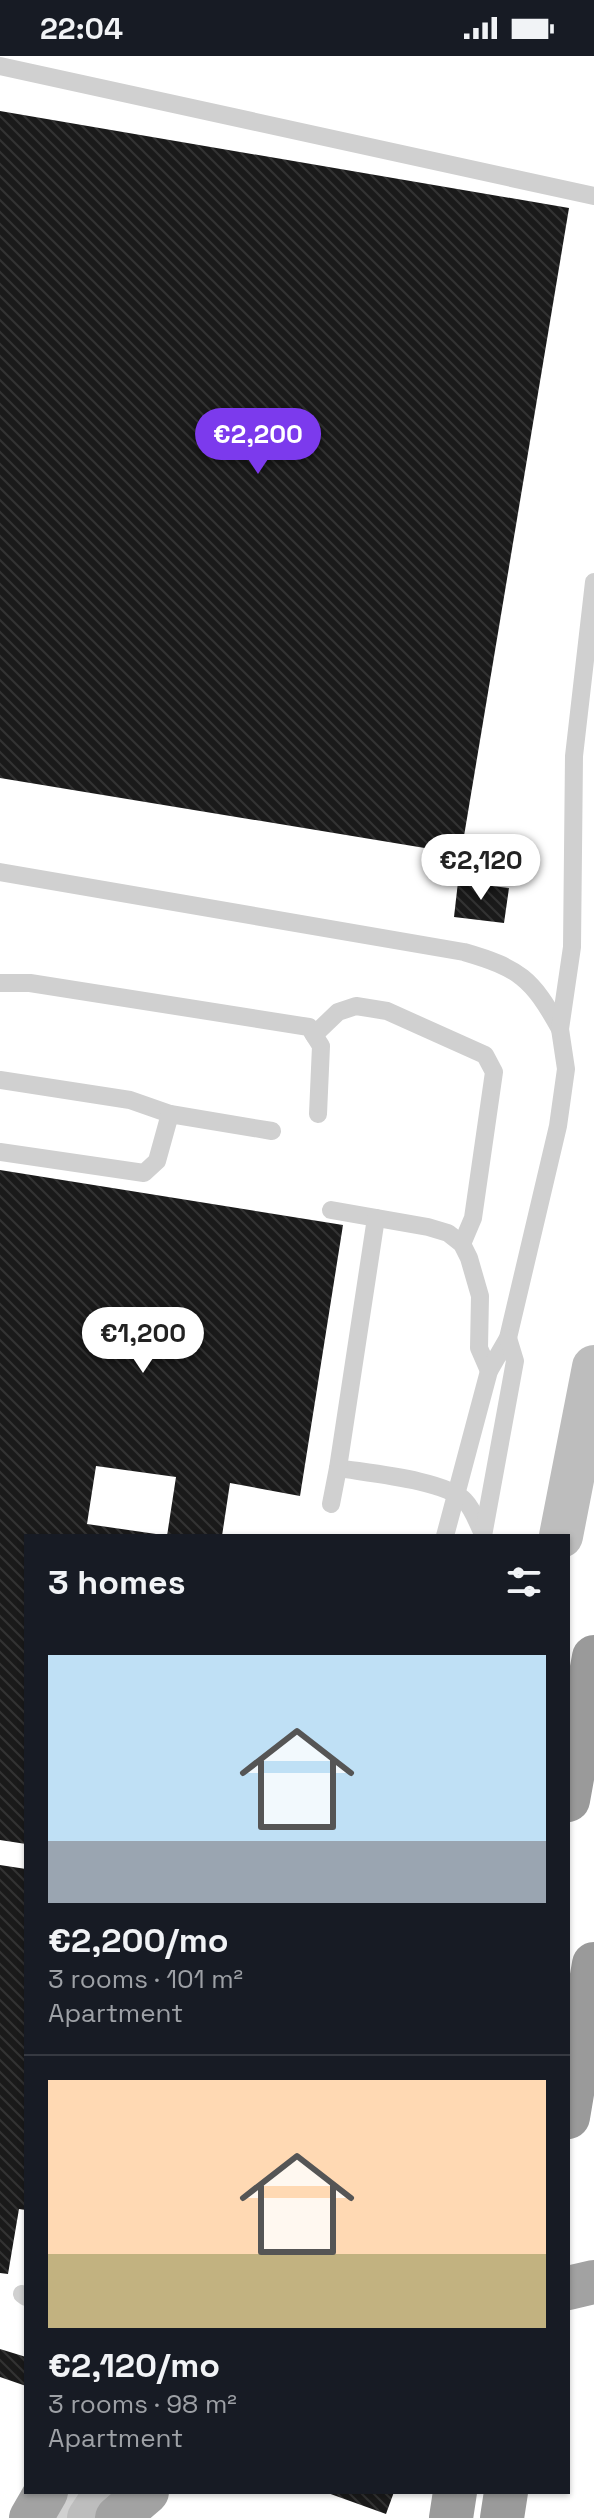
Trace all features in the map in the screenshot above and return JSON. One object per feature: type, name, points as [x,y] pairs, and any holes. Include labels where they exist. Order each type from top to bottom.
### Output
[{"type":"highway","points":[[570,1789],[594,1657]]},
{"type":"highway","points":[[570,2105],[594,1964]]},
{"type":"highway","points":[[570,2288],[594,2282]]},
{"type":"highway","points":[[31,2518],[45,2494]]},
{"type":"highway","points":[[117,2518],[145,2494]]},
{"type":"highway","points":[[451,2518],[455,2494]]},
{"type":"highway","points":[[502,2518],[506,2494]]},
{"type":"main road","points":[[561,1534],[594,1367]]},
{"type":"main road","points":[[89,2518],[107,2494]]},
{"type":"main road","points":[[100,2518],[107,2494]]},
{"type":"street","points":[[43,2518],[85,2494]]},
{"type":"lane","points":[[0,66],[594,196]]},
{"type":"lane","points":[[446,1534],[489,1371],[508,1338],[558,1126],[566,1069],[560,1029],[572,947],[574,756],[594,582]]},
{"type":"lane","points":[[0,872],[464,952],[496,961],[527,980],[542,996],[560,1029]]},
{"type":"lane","points":[[0,983],[30,983],[309,1027],[321,1046],[318,1114]]},
{"type":"lane","points":[[314,1035],[338,1012],[356,1006],[387,1011],[485,1055],[494,1072],[473,1218],[462,1244]]},
{"type":"lane","points":[[0,1080],[130,1100],[170,1114],[272,1131]]},
{"type":"lane","points":[[0,1152],[144,1173],[157,1161],[170,1114]]},
{"type":"lane","points":[[331,1210],[448,1233],[462,1244],[480,1296],[479,1348],[489,1371]]},
{"type":"lane","points":[[331,1504],[376,1218]]},
{"type":"lane","points":[[483,1534],[515,1361],[508,1338]]},
{"type":"lane","points":[[338,1468],[415,1480],[457,1494],[467,1502],[483,1534]]},
{"type":"building","points":[[0,111],[569,208],[461,854],[0,778]]},
{"type":"building","points":[[458,882],[509,888],[504,923],[454,917]]},
{"type":"building","points":[[0,1170],[343,1225],[300,1496],[230,1483],[222,1534],[167,1534],[176,1477],[96,1466],[87,1524],[156,1534],[24,1534],[24,1844],[0,1840]]},
{"type":"building","points":[[0,1865],[24,1869],[24,2210],[19,2209],[8,2274],[0,2273]]},
{"type":"building","points":[[0,2349],[24,2356],[24,2385],[0,2377]]},
{"type":"building","points":[[331,2494],[393,2494],[386,2514]]}]
